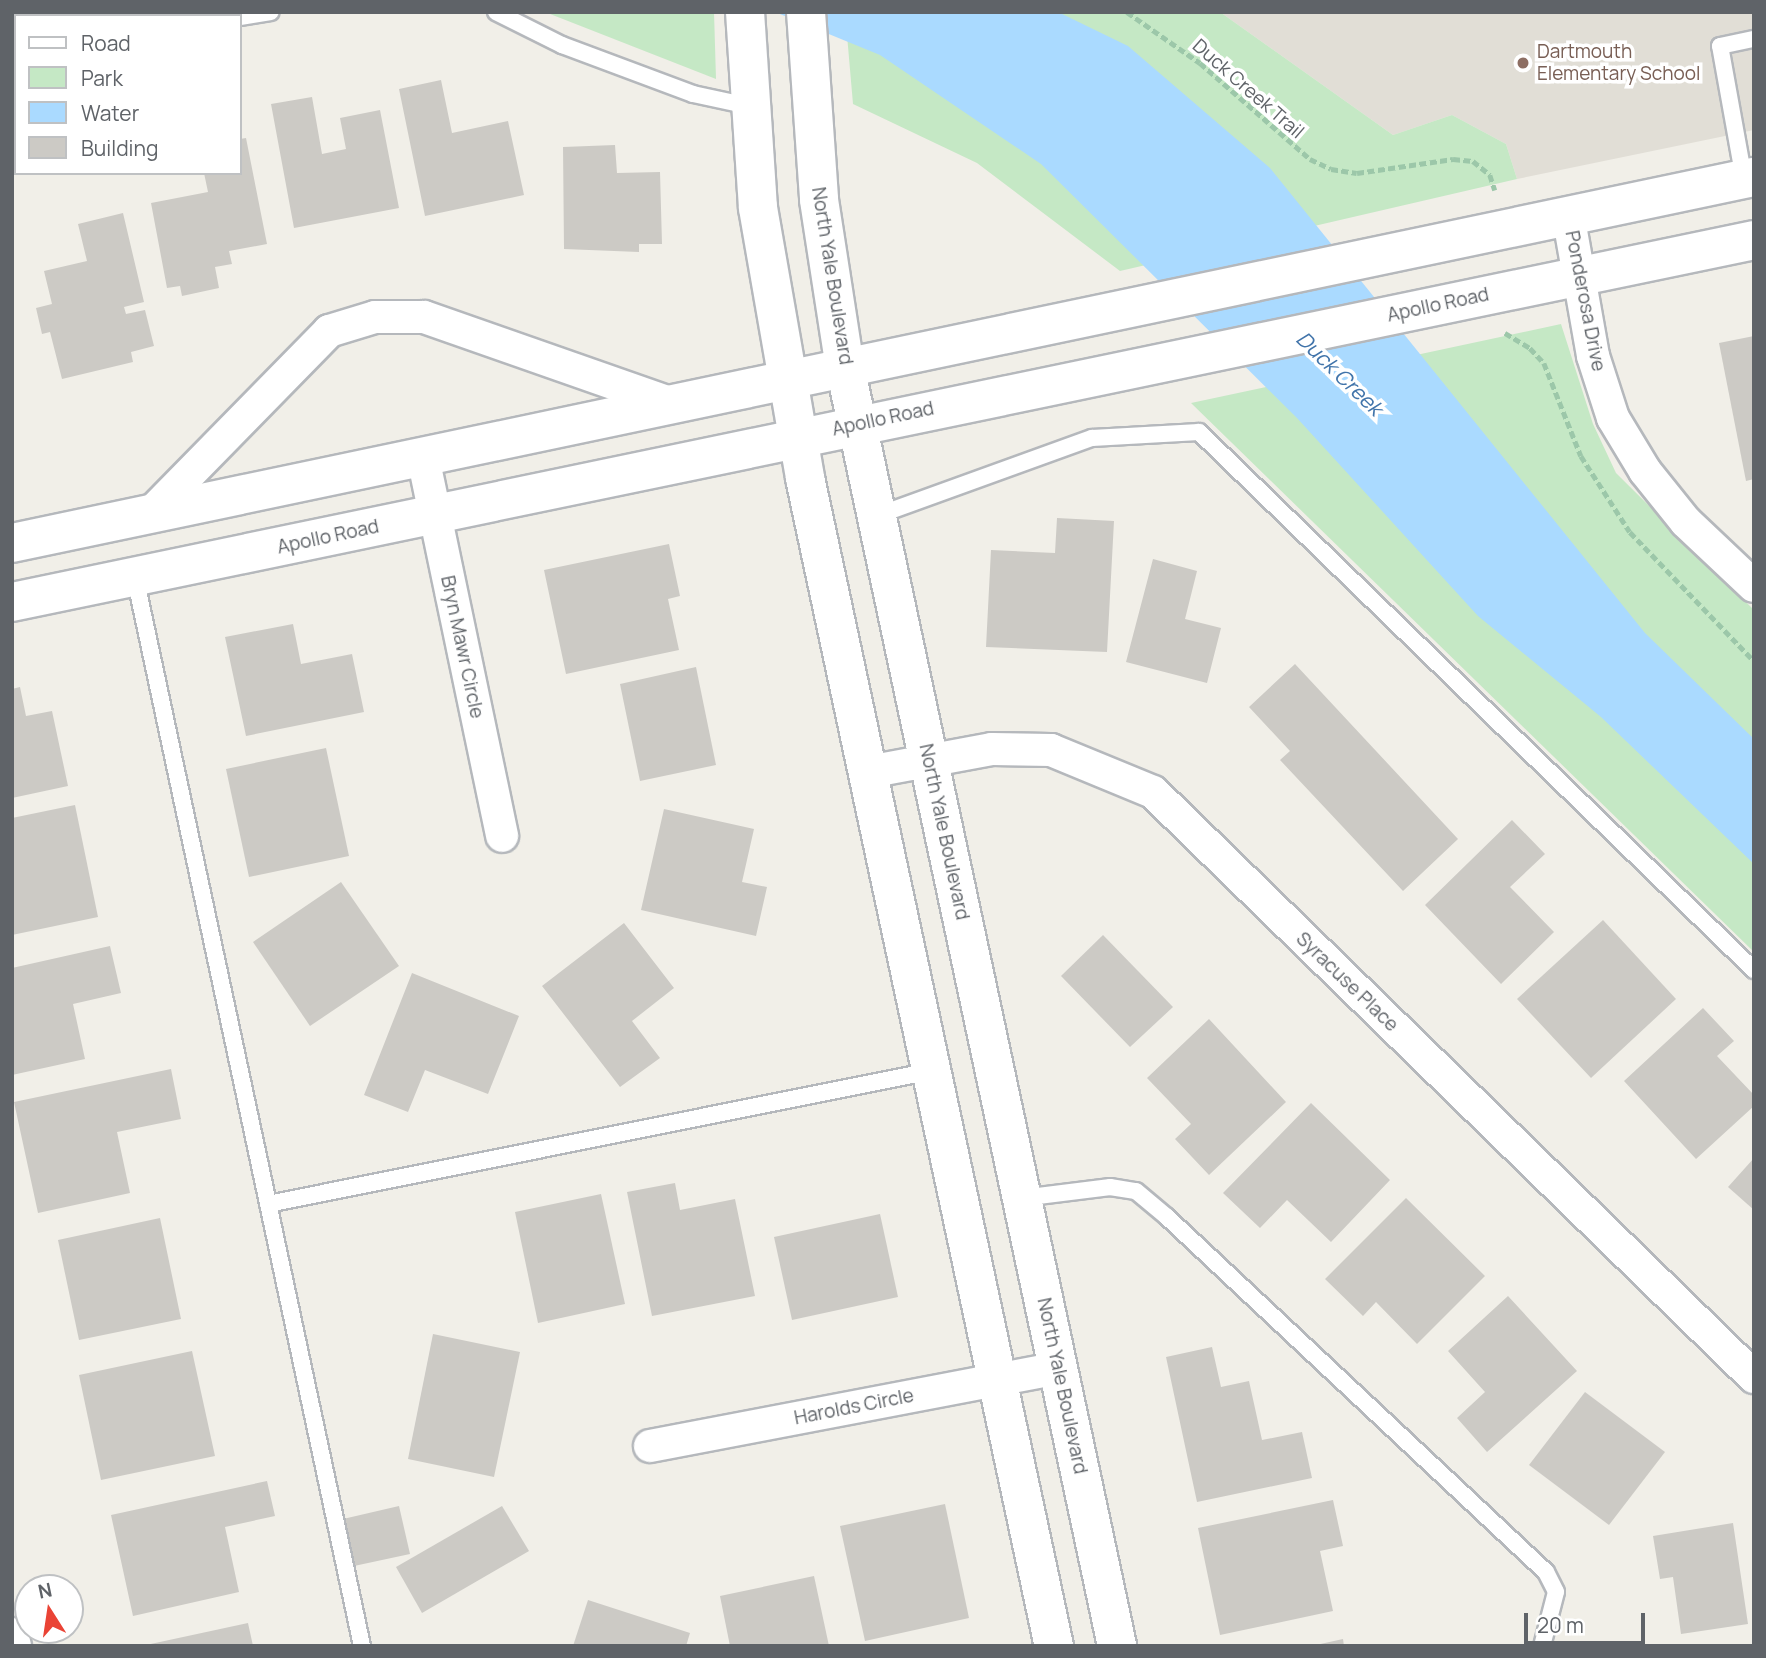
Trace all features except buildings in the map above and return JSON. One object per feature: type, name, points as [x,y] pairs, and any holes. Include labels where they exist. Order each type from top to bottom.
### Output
[{"type":"street","points":[[745,12],[748,90],[758,208],[788,380],[868,772],[1054,1646]]},
{"type":"street","name":"North Yale Boulevard","points":[[806,12],[807,70],[819,200],[845,367],[1117,1646]]},
{"type":"street","points":[[12,543],[1749,178]]},
{"type":"street","name":"Ponderosa Drive","points":[[1568,214],[1593,356],[1613,418],[1645,471],[1686,522],[1754,586]]},
{"type":"street","name":"Apollo Road","points":[[12,602],[435,515],[856,424],[1754,240]]},
{"type":"street","points":[[150,514],[330,331],[375,317],[424,317],[675,405]]},
{"type":"street","name":"Bryn Mawr Circle","points":[[422,457],[502,836]]},
{"type":"street","name":"Syracuse Place","points":[[868,772],[992,748],[1051,750],[1153,792],[1754,1377]]},
{"type":"street","name":"Harolds Circle","points":[[650,1446],[1058,1368]]},
{"type":"street","points":[[12,1634],[15,1646]]},
{"type":"lane","points":[[242,18],[271,12]]},
{"type":"lane","points":[[496,12],[562,45],[693,94],[748,90]]},
{"type":"lane","points":[[1749,178],[1720,46],[1754,39]]},
{"type":"lane","points":[[876,516],[1092,438],[1199,432],[1754,970]]},
{"type":"lane","points":[[135,577],[362,1646]]},
{"type":"lane","points":[[268,1204],[932,1071]]},
{"type":"lane","points":[[1021,1198],[1110,1187],[1136,1191],[1167,1217],[1546,1572],[1556,1592],[1542,1646]]},
{"type":"path","name":"Duck Creek Trail","points":[[1127,12],[1200,63],[1310,159],[1331,169],[1379,174],[1453,159],[1473,161],[1490,175],[1498,201]]},
{"type":"shaded area","name":"Dartmouth Elementary School","points":[[1220,12],[1754,12],[1754,130],[1517,179],[1506,144],[1452,115],[1393,135]]},
{"type":"green space","points":[[545,12],[714,12],[716,79]]},
{"type":"green space","points":[[845,12],[1220,12],[1393,135],[1452,115],[1506,144],[1517,179],[1120,271],[977,163],[853,104]]},
{"type":"green space","points":[[1561,324],[1593,424],[1616,473],[1754,610],[1754,952],[1191,403]]},
{"type":"water","name":"Duck Creek","points":[[775,12],[1058,12],[1128,46],[1270,168],[1645,633],[1754,739],[1754,864],[1601,717],[1478,616],[1297,418],[1041,164],[880,55]]},
{"type":"place","name":"Dartmouth Elementary School","points":[[1523,63]]}]
